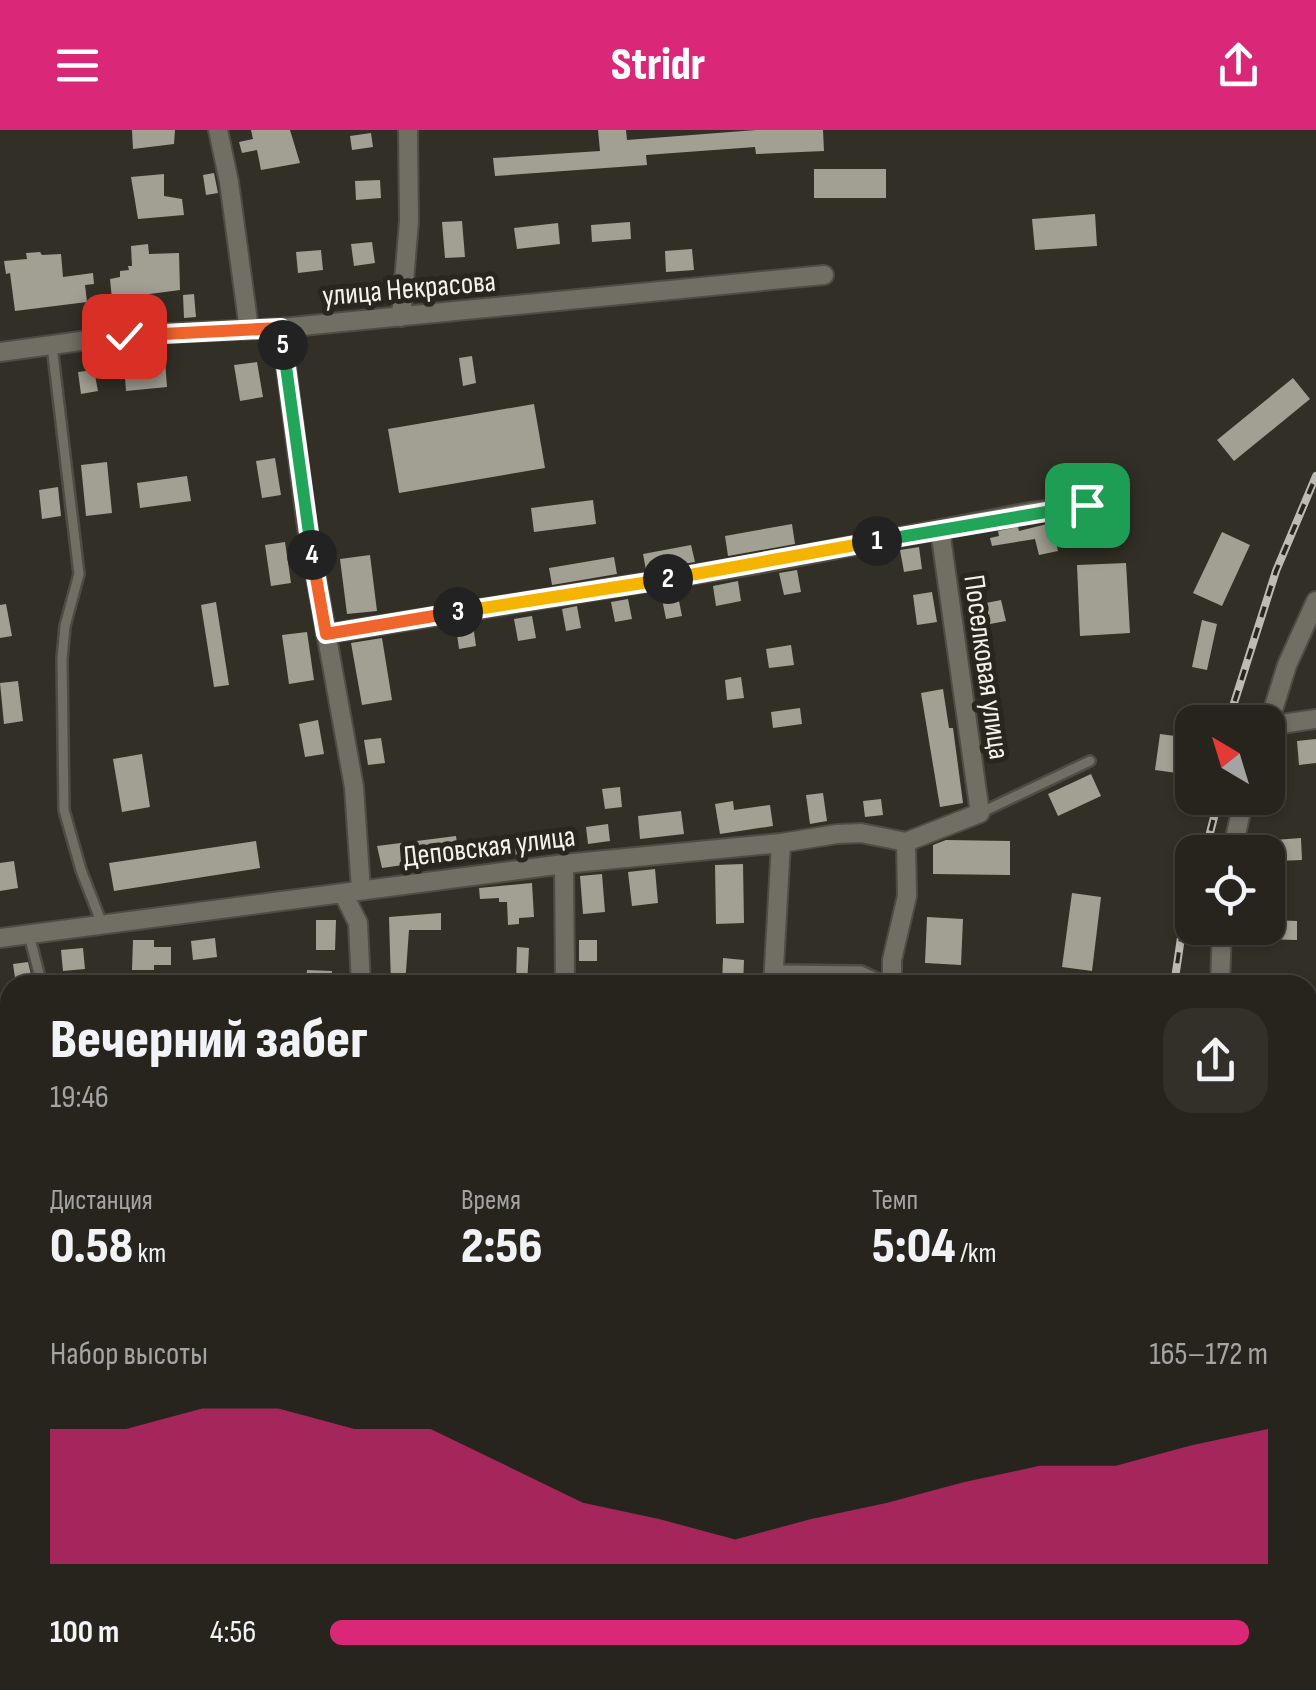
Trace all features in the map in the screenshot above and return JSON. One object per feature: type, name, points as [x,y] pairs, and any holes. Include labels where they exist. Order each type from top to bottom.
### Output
[{"type":"street","points":[[218,130],[249,329]]},
{"type":"street","points":[[401,316],[408,221],[408,130]]},
{"type":"street","name":"улица Некрасова","points":[[0,352],[124,336],[281,328],[824,275]]},
{"type":"street","points":[[281,328],[307,527],[354,787],[352,891],[361,935],[362,975]]},
{"type":"street","points":[[326,634],[753,565],[1087,505]]},
{"type":"street","name":"Поселковая улица","points":[[940,530],[980,813]]},
{"type":"street","points":[[1275,705],[1316,601]]},
{"type":"street","points":[[1285,724],[1316,719]]},
{"type":"street","points":[[892,975],[907,896],[906,842],[980,813]]},
{"type":"street","name":"Деповская улица","points":[[0,938],[564,864],[861,833],[906,842]]},
{"type":"street","points":[[774,975],[781,843]]},
{"type":"street","points":[[564,864],[565,975]]},
{"type":"street","points":[[1220,975],[1221,945]]},
{"type":"lane","points":[[52,346],[78,574],[65,626],[62,659],[64,810],[102,924]]},
{"type":"lane","points":[[980,813],[1090,761]]},
{"type":"lane","points":[[29,935],[39,975]]},
{"type":"lane","points":[[811,975],[860,971],[869,975]]},
{"type":"building","points":[[132,130],[175,130],[174,144],[133,149]]},
{"type":"building","points":[[251,130],[290,130],[300,163],[261,170],[257,150],[242,153],[239,142],[253,139]]},
{"type":"building","points":[[598,130],[626,130],[627,140],[756,130],[823,130],[824,151],[756,154],[755,147],[646,155],[647,165],[495,176],[493,158],[600,151]]},
{"type":"building","points":[[371,133],[373,147],[352,150],[350,136]]},
{"type":"building","points":[[814,169],[886,169],[886,198],[814,198]]},
{"type":"building","points":[[214,173],[218,193],[206,195],[203,175]]},
{"type":"building","points":[[164,174],[164,196],[182,199],[184,215],[138,219],[131,177]]},
{"type":"building","points":[[380,180],[381,198],[356,200],[355,181]]},
{"type":"building","points":[[1095,214],[1097,246],[1035,250],[1032,219]]},
{"type":"building","points":[[462,221],[465,257],[445,258],[442,222]]},
{"type":"building","points":[[630,222],[631,239],[592,242],[591,225]]},
{"type":"building","points":[[558,223],[560,244],[517,249],[514,228]]},
{"type":"building","points":[[372,242],[375,263],[354,266],[351,244]]},
{"type":"building","points":[[148,244],[149,254],[179,253],[180,290],[112,299],[110,279],[120,277],[120,271],[132,266],[131,246]]},
{"type":"building","points":[[692,249],[694,270],[666,272],[665,251]]},
{"type":"building","points":[[321,250],[323,270],[298,273],[296,252]]},
{"type":"building","points":[[26,253],[61,254],[63,277],[93,273],[94,284],[85,285],[87,302],[15,311],[10,273],[6,274],[4,261],[27,259]]},
{"type":"building","points":[[194,294],[196,317],[184,318],[183,295]]},
{"type":"building","points":[[472,356],[476,383],[463,386],[459,358]]},
{"type":"building","points":[[165,360],[167,387],[126,391],[124,364]]},
{"type":"building","points":[[257,362],[263,397],[240,401],[234,365]]},
{"type":"building","points":[[94,370],[98,391],[81,394],[78,372]]},
{"type":"building","points":[[1293,378],[1310,399],[1234,461],[1217,440]]},
{"type":"building","points":[[534,404],[545,468],[399,493],[388,429]]},
{"type":"building","points":[[275,458],[281,495],[262,498],[256,461]]},
{"type":"building","points":[[107,462],[112,513],[86,516],[81,465]]},
{"type":"building","points":[[187,476],[191,501],[140,508],[137,483]]},
{"type":"building","points":[[58,487],[61,516],[42,519],[39,490]]},
{"type":"building","points":[[593,500],[596,524],[534,532],[531,508]]},
{"type":"building","points":[[1051,523],[1058,551],[1039,555],[1035,539],[992,546],[990,538],[999,536],[998,531],[1018,527],[1019,531]]},
{"type":"building","points":[[792,524],[795,544],[728,556],[725,536]]},
{"type":"building","points":[[1222,532],[1250,545],[1222,606],[1193,593]]},
{"type":"building","points":[[285,542],[291,583],[271,586],[265,545]]},
{"type":"building","points":[[691,545],[695,562],[646,570],[643,554]]},
{"type":"building","points":[[919,547],[922,569],[904,572],[900,550]]},
{"type":"building","points":[[370,555],[377,611],[347,614],[340,559]]},
{"type":"building","points":[[614,557],[617,574],[552,585],[549,568]]},
{"type":"building","points":[[1126,563],[1130,633],[1080,636],[1077,565]]},
{"type":"building","points":[[797,570],[801,592],[784,595],[779,573]]},
{"type":"building","points":[[738,581],[741,601],[716,606],[713,586]]},
{"type":"building","points":[[677,591],[682,616],[666,619],[661,594]]},
{"type":"building","points":[[932,592],[937,622],[917,625],[913,595]]},
{"type":"building","points":[[628,599],[632,619],[615,622],[611,602]]},
{"type":"building","points":[[1001,600],[1006,621],[990,624],[986,603]]},
{"type":"building","points":[[216,602],[229,685],[214,687],[201,605]]},
{"type":"building","points":[[6,604],[12,636],[0,638],[0,605]]},
{"type":"building","points":[[577,606],[581,628],[566,631],[562,609]]},
{"type":"building","points":[[532,616],[536,638],[518,641],[514,619]]},
{"type":"building","points":[[1202,620],[1217,624],[1207,670],[1192,667]]},
{"type":"building","points":[[473,625],[476,646],[459,649],[456,627]]},
{"type":"building","points":[[307,632],[314,680],[289,684],[282,635]]},
{"type":"building","points":[[382,638],[392,700],[362,705],[351,643]]},
{"type":"building","points":[[791,645],[794,665],[769,668],[766,649]]},
{"type":"building","points":[[741,677],[744,698],[727,700],[725,680]]},
{"type":"building","points":[[18,681],[23,721],[4,724],[0,683]]},
{"type":"building","points":[[943,689],[949,728],[953,728],[963,803],[940,807],[921,693]]},
{"type":"building","points":[[800,708],[802,724],[773,728],[771,712]]},
{"type":"building","points":[[318,720],[324,754],[305,757],[299,724]]},
{"type":"building","points":[[1160,734],[1175,736],[1175,773],[1155,770]]},
{"type":"building","points":[[381,738],[385,763],[368,765],[364,740]]},
{"type":"building","points":[[1316,739],[1316,763],[1299,765],[1297,741]]},
{"type":"building","points":[[142,754],[150,807],[122,812],[113,759]]},
{"type":"building","points":[[1091,774],[1101,796],[1058,816],[1048,794]]},
{"type":"building","points":[[620,787],[622,807],[605,809],[602,789]]},
{"type":"building","points":[[823,793],[827,821],[810,824],[806,795]]},
{"type":"building","points":[[881,799],[883,815],[865,817],[863,801]]},
{"type":"building","points":[[733,801],[734,810],[770,805],[773,826],[720,834],[715,804]]},
{"type":"building","points":[[681,811],[684,834],[640,839],[638,816]]},
{"type":"building","points":[[608,824],[610,841],[588,844],[586,827]]},
{"type":"building","points":[[562,829],[564,850],[495,857],[492,839]]},
{"type":"building","points":[[456,836],[459,857],[382,868],[377,846]]},
{"type":"building","points":[[1301,838],[1302,860],[1285,861],[1285,839]]},
{"type":"building","points":[[946,840],[1010,841],[1010,875],[933,874],[933,845]]},
{"type":"building","points":[[256,841],[260,868],[114,891],[109,863]]},
{"type":"building","points":[[14,861],[18,888],[0,891],[0,863]]},
{"type":"building","points":[[743,864],[744,923],[716,924],[715,865]]},
{"type":"building","points":[[655,869],[658,903],[632,906],[628,872]]},
{"type":"building","points":[[602,874],[605,912],[583,914],[580,876]]},
{"type":"building","points":[[532,883],[534,917],[519,918],[519,924],[508,925],[507,902],[499,902],[499,898],[480,899],[479,888]]},
{"type":"building","points":[[1072,893],[1101,897],[1092,971],[1062,967]]},
{"type":"building","points":[[441,913],[441,930],[409,930],[406,975],[391,975],[389,917]]},
{"type":"building","points":[[927,917],[963,919],[961,965],[925,963]]},
{"type":"building","points":[[316,920],[336,920],[335,950],[316,950]]},
{"type":"building","points":[[1285,921],[1297,921],[1297,940],[1285,940]]},
{"type":"building","points":[[215,938],[217,957],[193,960],[191,941]]},
{"type":"building","points":[[133,940],[154,940],[154,947],[171,947],[171,965],[132,970]]},
{"type":"building","points":[[579,940],[597,940],[597,961],[579,961]]},
{"type":"building","points":[[517,947],[529,948],[528,975],[516,975]]},
{"type":"building","points":[[83,948],[85,969],[63,971],[61,950]]},
{"type":"building","points":[[723,958],[744,960],[743,975],[722,975]]},
{"type":"building","points":[[28,962],[31,975],[15,975],[13,964]]},
{"type":"building","points":[[307,970],[332,971],[332,975],[307,975]]},
{"type":"railway","points":[[1233,705],[1276,571],[1316,476]]},
{"type":"railway","points":[[1209,835],[1215,815]]},
{"type":"railway","points":[[1175,975],[1180,945]]},
{"type":"route","points":[[124,336],[281,328],[307,527],[326,634],[753,565],[1030,512],[1087,505]]}]
